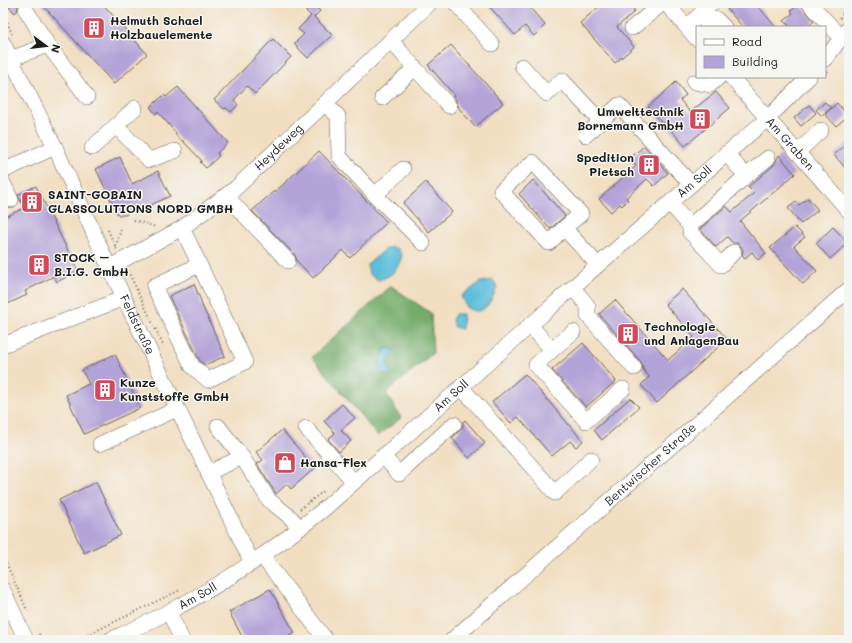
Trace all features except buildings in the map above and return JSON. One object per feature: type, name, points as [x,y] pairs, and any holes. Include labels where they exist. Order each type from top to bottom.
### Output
[{"type":"street","name":"Heydeweg","points":[[110,267],[182,228],[236,188],[430,3]]},
{"type":"street","points":[[455,3],[492,44]]},
{"type":"street","points":[[632,28],[663,3]]},
{"type":"street","points":[[666,3],[694,35]]},
{"type":"street","points":[[808,3],[845,33],[826,58]]},
{"type":"street","points":[[698,26],[707,5]]},
{"type":"street","points":[[26,10],[48,45],[87,97]]},
{"type":"street","points":[[708,26],[716,19],[723,26]]},
{"type":"street","points":[[391,40],[449,106]]},
{"type":"street","name":"Feldstraße","points":[[3,43],[55,147],[124,298],[208,473],[257,560],[326,640]]},
{"type":"street","points":[[10,59],[48,45]]},
{"type":"street","points":[[522,66],[547,94],[562,80],[601,122]]},
{"type":"street","points":[[382,98],[415,68]]},
{"type":"street","points":[[694,82],[710,85],[718,78]]},
{"type":"street","name":"Am Graben","points":[[732,78],[849,211]]},
{"type":"street","name":"Am Soll","points":[[110,640],[169,612],[257,560],[300,528],[354,482],[598,265],[768,118],[808,78]]},
{"type":"street","points":[[325,104],[338,116],[339,156],[423,243]]},
{"type":"street","points":[[586,136],[620,105],[691,184]]},
{"type":"street","points":[[92,148],[135,108]]},
{"type":"street","points":[[116,126],[149,160],[175,151]]},
{"type":"street","points":[[798,152],[821,130]]},
{"type":"street","points":[[3,171],[55,147]]},
{"type":"street","points":[[726,153],[746,176]]},
{"type":"street","points":[[690,226],[768,158]]},
{"type":"street","points":[[533,162],[581,214],[564,228],[549,243],[501,191],[533,162]]},
{"type":"street","points":[[375,195],[403,169]]},
{"type":"street","points":[[3,183],[11,200]]},
{"type":"street","points":[[226,196],[288,261]]},
{"type":"street","points":[[670,203],[690,226],[690,232],[721,265],[734,252]]},
{"type":"street","points":[[182,228],[245,362],[208,380],[192,366],[154,286],[199,265]]},
{"type":"street","points":[[564,228],[598,265]]},
{"type":"street","points":[[573,288],[588,306],[588,316],[634,368]]},
{"type":"street","name":"Bentwischer Straße","points":[[452,640],[849,290]]},
{"type":"street","points":[[3,345],[124,298]]},
{"type":"street","points":[[530,325],[552,350]]},
{"type":"street","points":[[573,332],[536,365],[586,421],[623,389]]},
{"type":"street","points":[[460,387],[555,493],[592,459]]},
{"type":"street","points":[[100,444],[177,409]]},
{"type":"street","points":[[383,456],[399,474],[454,424]]},
{"type":"street","points":[[218,426],[242,456],[269,500],[290,517],[300,528]]},
{"type":"street","points":[[306,428],[354,482]]},
{"type":"street","points":[[208,473],[242,456]]},
{"type":"street","points":[[3,590],[32,636]]},
{"type":"street","points":[[169,612],[182,640]]},
{"type":"path","points":[[96,206],[110,211]]},
{"type":"path","points":[[134,220],[158,228],[151,232]]},
{"type":"path","points":[[116,247],[121,229]]},
{"type":"path","points":[[290,517],[327,488]]},
{"type":"path","points":[[3,556],[29,612]]},
{"type":"path","points":[[77,640],[182,589]]},
{"type":"path","points":[[32,636],[41,640]]},
{"type":"green space","points":[[391,286],[431,313],[433,353],[386,393],[401,418],[378,436],[312,357]]},
{"type":"water","points":[[392,247],[398,249],[402,256],[400,261],[394,272],[387,277],[378,280],[369,274],[367,265],[385,249]]},
{"type":"water","points":[[493,280],[497,287],[487,306],[480,311],[471,310],[466,307],[461,296],[481,282]]},
{"type":"water","points":[[455,314],[463,314],[462,329],[454,327],[452,320]]},
{"type":"water","points":[[385,348],[395,350],[387,364],[392,376],[381,373],[379,364]]},
{"type":"place","name":"Helmuth Schael Holzbauelemente","points":[[94,28]]},
{"type":"place","name":"Umwelttechnik Bornemann GmbH","points":[[700,119]]},
{"type":"place","name":"Spedition Pietsch","points":[[649,165]]},
{"type":"place","name":"SAINT-GOBAIN GLASSOLUTIONS NORD GMBH","points":[[32,202]]},
{"type":"place","name":"STOCK – B.I.G. GmbH","points":[[39,265]]},
{"type":"place","name":"Technologie und AnlagenBau","points":[[628,334]]},
{"type":"place","name":"Kunze Kunststoffe GmbH","points":[[105,390]]},
{"type":"place","name":"Hansa-Flex","points":[[285,463]]}]
